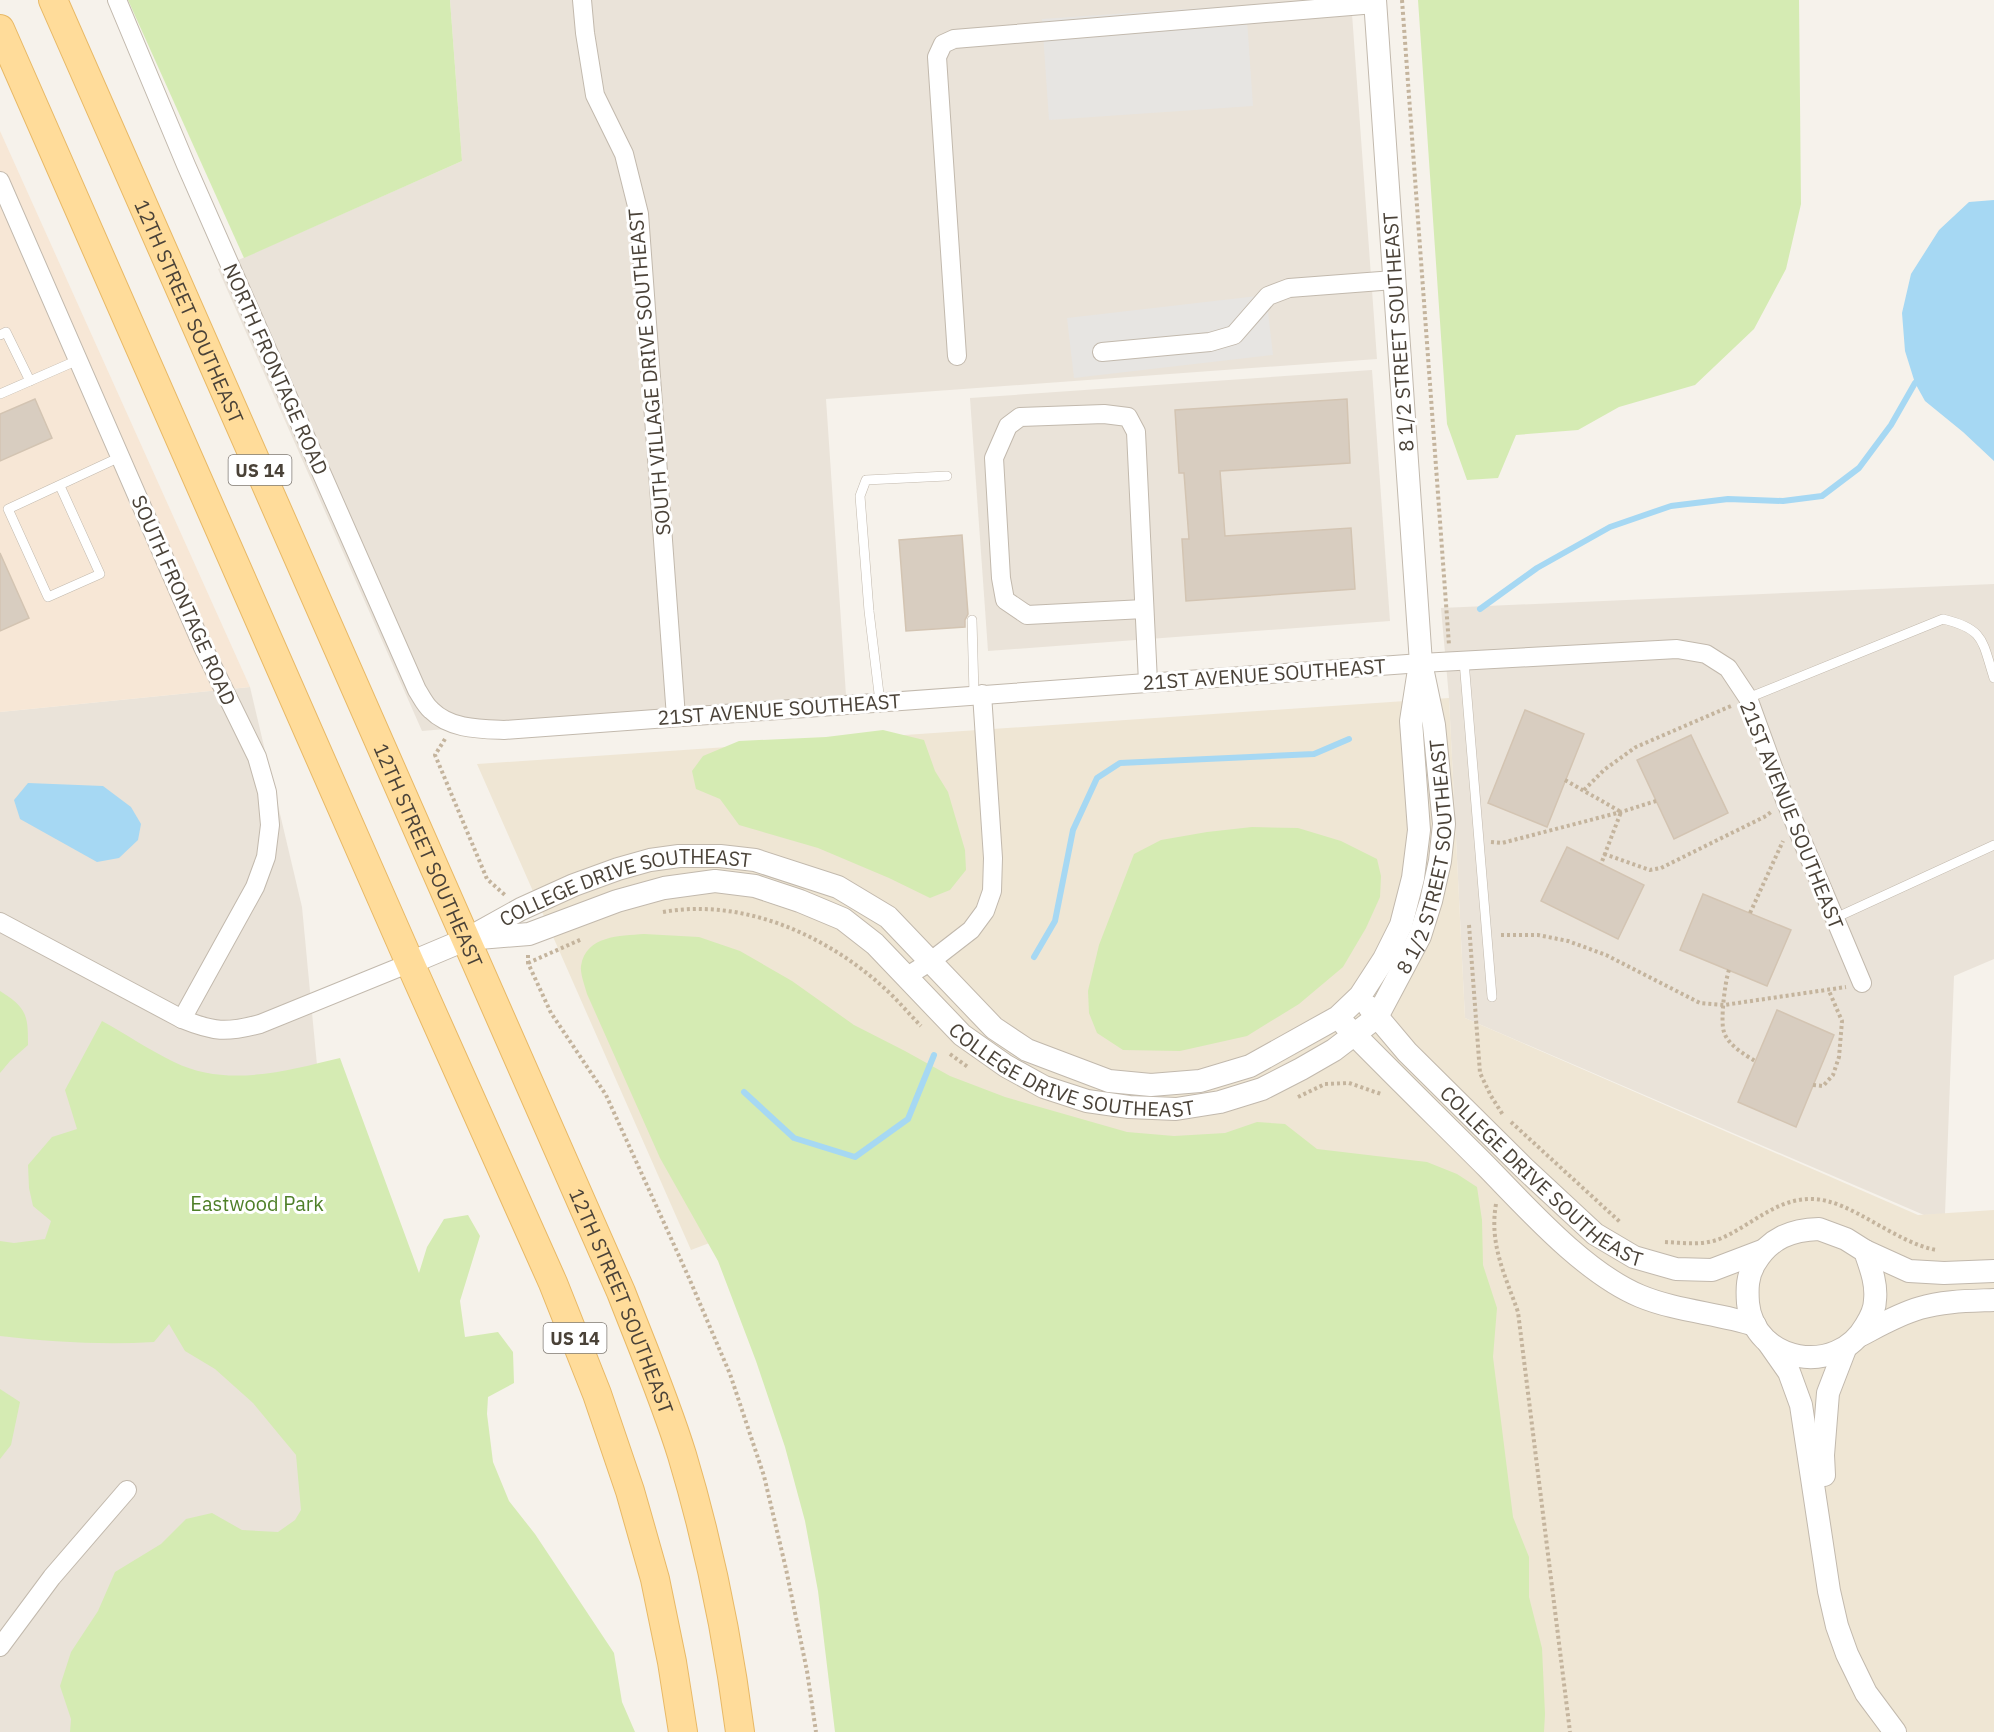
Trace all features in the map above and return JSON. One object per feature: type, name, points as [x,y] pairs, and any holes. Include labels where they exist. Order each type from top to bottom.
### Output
[{"type":"main road","name":"12TH STREET SOUTHEAST","points":[[53,0],[621,1292],[681,1453],[702,1527],[721,1612],[740,1732]]},
{"type":"main road","name":"US 14","points":[[0,29],[553,1283],[597,1394],[630,1491],[655,1579],[683,1732]]},
{"type":"street","name":"NORTH FRONTAGE ROAD","points":[[117,0],[186,165],[417,690],[430,710],[453,724]]},
{"type":"street","name":"SOUTH VILLAGE DRIVE SOUTHEAST","points":[[582,0],[595,95],[624,154],[639,214],[676,717]]},
{"type":"street","points":[[957,356],[937,57],[943,44],[954,39],[1375,2]]},
{"type":"street","name":"8 1/2 STREET SOUTHEAST","points":[[1355,1035],[1377,1017],[1420,936],[1440,861],[1444,824],[1434,725],[1420,663],[1375,2]]},
{"type":"street","name":"SOUTH FRONTAGE ROAD","points":[[0,181],[203,647],[257,757],[267,792],[270,825],[266,857],[255,887],[182,1019]]},
{"type":"street","points":[[1102,352],[1210,342],[1234,335],[1268,296],[1289,288],[1394,280]]},
{"type":"street","points":[[1144,609],[1027,615],[1005,600],[1001,578],[994,458],[1008,426],[1020,417],[1104,414],[1128,417],[1137,432],[1148,682]]},
{"type":"street","name":"21ST AVENUE SOUTHEAST","points":[[453,724],[476,729],[504,730],[1420,663],[1677,649],[1706,654],[1728,668],[1748,698],[1796,828],[1862,983]]},
{"type":"street","name":"8 1/2 STREET SOUTHEAST","points":[[1338,1017],[1360,996],[1384,960],[1401,925],[1413,878],[1419,830],[1411,721],[1420,663]]},
{"type":"street","points":[[906,977],[971,930],[985,911],[992,891],[993,858],[978,694]]},
{"type":"street","name":"COLLEGE DRIVE SOUTHEAST","points":[[467,939],[521,909],[574,885],[618,869],[650,860],[720,856],[755,860],[838,886],[888,917],[1002,1034],[1027,1050],[1109,1081],[1151,1085],[1200,1081],[1250,1066],[1338,1017],[1506,1187],[1597,1272],[1640,1296],[1690,1310],[1726,1316],[1761,1334]]},
{"type":"street","name":"COLLEGE DRIVE SOUTHEAST","points":[[467,939],[529,934],[617,901],[664,888],[715,881],[755,886],[843,919],[875,944],[962,1035],[1006,1066],[1044,1087],[1086,1101],[1129,1107],[1176,1109],[1220,1102],[1251,1092],[1301,1069],[1355,1035]]},
{"type":"street","points":[[0,922],[182,1019],[208,1030],[237,1030],[260,1024],[467,939]]},
{"type":"street","name":"COLLEGE DRIVE SOUTHEAST","points":[[1360,996],[1407,1052],[1524,1168],[1595,1234],[1634,1257],[1676,1269],[1712,1270],[1762,1251]]},
{"type":"street","points":[[1895,1732],[1866,1693],[1847,1654],[1837,1626],[1829,1591],[1801,1405],[1789,1372],[1761,1334],[1749,1311],[1747,1289],[1751,1270],[1762,1251],[1778,1238],[1799,1230],[1819,1229],[1846,1239],[1865,1251],[1910,1271],[1944,1274],[1994,1271]]},
{"type":"street","points":[[1829,1591],[1823,1455],[1828,1393],[1852,1342],[1872,1315],[1876,1299],[1873,1275],[1865,1251]]},
{"type":"street","points":[[1761,1334],[1789,1355],[1824,1357],[1892,1319],[1921,1307],[1994,1300]]},
{"type":"street","points":[[0,1647],[52,1577],[126,1490]]},
{"type":"lane","points":[[0,335],[6,332],[30,381]]},
{"type":"lane","points":[[0,394],[78,360]]},
{"type":"lane","points":[[60,486],[100,574],[48,597],[8,509],[120,457]]},
{"type":"lane","points":[[880,702],[869,610],[860,496],[866,480],[948,476]]},
{"type":"lane","points":[[1748,698],[1943,619],[1965,624],[1980,636],[1994,678]]},
{"type":"lane","points":[[972,620],[978,694]]},
{"type":"lane","points":[[1457,661],[1478,842],[1491,997]]},
{"type":"lane","points":[[1833,918],[1994,845]]},
{"type":"path","points":[[1402,0],[1457,661]]},
{"type":"path","points":[[1584,790],[1604,770],[1636,747],[1748,698]]},
{"type":"path","points":[[453,724],[435,755],[487,879],[521,909]]},
{"type":"path","points":[[1565,780],[1621,812]]},
{"type":"path","points":[[1604,854],[1650,870],[1661,868],[1766,816],[1785,800]]},
{"type":"path","points":[[1478,842],[1502,843],[1656,801]]},
{"type":"path","points":[[1601,864],[1621,812]]},
{"type":"path","points":[[1750,913],[1782,843],[1796,828]]},
{"type":"path","points":[[1469,920],[1480,1073],[1503,1115],[1625,1227]]},
{"type":"path","points":[[1487,936],[1511,933],[1538,934],[1569,941],[1606,955],[1700,1003],[1724,1005],[1829,991],[1862,983]]},
{"type":"path","points":[[529,934],[528,963],[551,1013],[606,1095],[730,1374],[764,1476],[807,1671],[816,1732]]},
{"type":"path","points":[[1729,970],[1724,982],[1724,1033],[1740,1053],[1755,1061]]},
{"type":"path","points":[[1813,1085],[1823,1086],[1833,1075],[1839,1058],[1842,1021],[1829,991]]},
{"type":"path","points":[[1524,1168],[1547,1154]]},
{"type":"path","points":[[1506,1187],[1496,1204],[1493,1222],[1495,1250],[1518,1312],[1570,1732]]},
{"type":"path","points":[[1657,1240],[1702,1244],[1723,1238],[1775,1207],[1813,1199],[1830,1202],[1847,1209],[1916,1244],[1943,1250]]},
{"type":"shaded area","points":[[450,0],[1351,0],[1377,359],[826,399],[846,695],[422,731],[218,269],[462,161]]},
{"type":"shaded area","points":[[1246,5],[1253,106],[1049,120],[1042,19]]},
{"type":"shaded area","points":[[0,131],[250,687],[0,712]]},
{"type":"shaded area","points":[[1266,295],[1273,355],[1074,378],[1067,318]]},
{"type":"shaded area","points":[[1372,370],[1390,621],[988,651],[970,398]]},
{"type":"shaded area","points":[[1994,584],[1994,959],[1954,976],[1945,1214],[1924,1215],[1465,1018],[1449,698],[1441,608]]},
{"type":"shaded area","points":[[250,687],[302,907],[324,1139],[362,1732],[0,1732],[0,712]]},
{"type":"shaded area","points":[[1449,698],[1465,1018],[1918,1215],[1994,1210],[1994,1732],[1469,1732],[865,1184],[691,1250],[477,764]]},
{"type":"green space","points":[[128,0],[450,0],[462,161],[244,258]]},
{"type":"green space","points":[[1418,0],[1799,0],[1801,204],[1786,269],[1754,329],[1695,385],[1619,407],[1578,430],[1516,435],[1498,478],[1467,480],[1447,424]]},
{"type":"green space","points":[[883,730],[924,740],[935,771],[948,792],[965,850],[966,870],[950,890],[930,898],[818,848],[739,825],[720,799],[696,789],[692,771],[703,756],[739,741],[826,737]]},
{"type":"green space","points":[[1252,827],[1298,828],[1341,841],[1377,859],[1381,876],[1380,897],[1366,928],[1343,967],[1299,1004],[1247,1036],[1180,1051],[1123,1050],[1097,1033],[1089,1013],[1088,991],[1099,945],[1134,854],[1161,840]]},
{"type":"green space","points":[[644,934],[699,937],[740,951],[792,981],[854,1025],[950,1076],[1005,1097],[1127,1132],[1174,1136],[1225,1133],[1257,1122],[1285,1124],[1317,1149],[1427,1162],[1457,1174],[1477,1187],[1482,1220],[1483,1265],[1497,1308],[1493,1357],[1513,1517],[1529,1557],[1529,1597],[1542,1648],[1544,1732],[835,1732],[818,1591],[805,1521],[785,1447],[756,1361],[718,1261],[660,1158],[587,994],[582,976],[581,966],[584,956],[597,943],[615,937]]},
{"type":"green space","points":[[0,991],[16,1002],[24,1013],[28,1045],[0,1073]]},
{"type":"green space","name":"Eastwood Park","points":[[102,1021],[174,1062],[194,1070],[215,1074],[257,1075],[340,1058],[419,1273],[427,1247],[444,1219],[468,1215],[480,1236],[460,1301],[465,1337],[498,1332],[513,1352],[514,1383],[488,1397],[487,1414],[493,1462],[509,1501],[535,1534],[614,1653],[622,1702],[635,1732],[70,1732],[71,1719],[60,1686],[71,1652],[98,1611],[115,1572],[161,1544],[186,1519],[212,1513],[242,1530],[278,1532],[295,1520],[301,1510],[296,1455],[253,1403],[215,1369],[185,1351],[169,1324],[154,1342],[77,1342],[0,1336],[0,1241],[14,1243],[45,1239],[51,1221],[33,1206],[28,1165],[52,1137],[77,1129],[65,1090]]},
{"type":"green space","points":[[0,1389],[20,1402],[11,1445],[0,1459]]},
{"type":"water","points":[[1994,200],[1994,461],[1925,401],[1915,383],[1905,351],[1902,313],[1911,274],[1939,230],[1969,202]]},
{"type":"water","points":[[28,783],[103,786],[131,807],[141,824],[138,840],[119,858],[97,862],[20,819],[14,800]]},
{"type":"building","points":[[35,399],[52,438],[0,461],[0,414]]},
{"type":"building","points":[[1347,399],[1350,463],[1220,471],[1225,536],[1351,528],[1355,589],[1186,601],[1182,539],[1189,539],[1184,473],[1179,473],[1175,410]]},
{"type":"building","points":[[962,535],[968,614],[965,627],[906,631],[899,540]]},
{"type":"building","points":[[0,553],[29,618],[0,631]]},
{"type":"building","points":[[1525,710],[1584,734],[1547,827],[1488,803]]},
{"type":"building","points":[[1691,735],[1728,813],[1674,839],[1637,760]]},
{"type":"building","points":[[1567,847],[1644,885],[1618,939],[1541,901]]},
{"type":"building","points":[[1703,894],[1791,930],[1767,986],[1680,950]]},
{"type":"building","points":[[1777,1010],[1834,1035],[1796,1127],[1738,1102]]},
{"type":"waterway","points":[[1480,609],[1537,568],[1610,527],[1671,506],[1728,499],[1783,501],[1822,496],[1859,468],[1891,425],[1915,383]]},
{"type":"waterway","points":[[1034,957],[1055,921],[1073,830],[1097,778],[1120,763],[1314,754],[1349,739]]},
{"type":"waterway","points":[[744,1092],[794,1138],[855,1157],[908,1119],[934,1055]]}]
